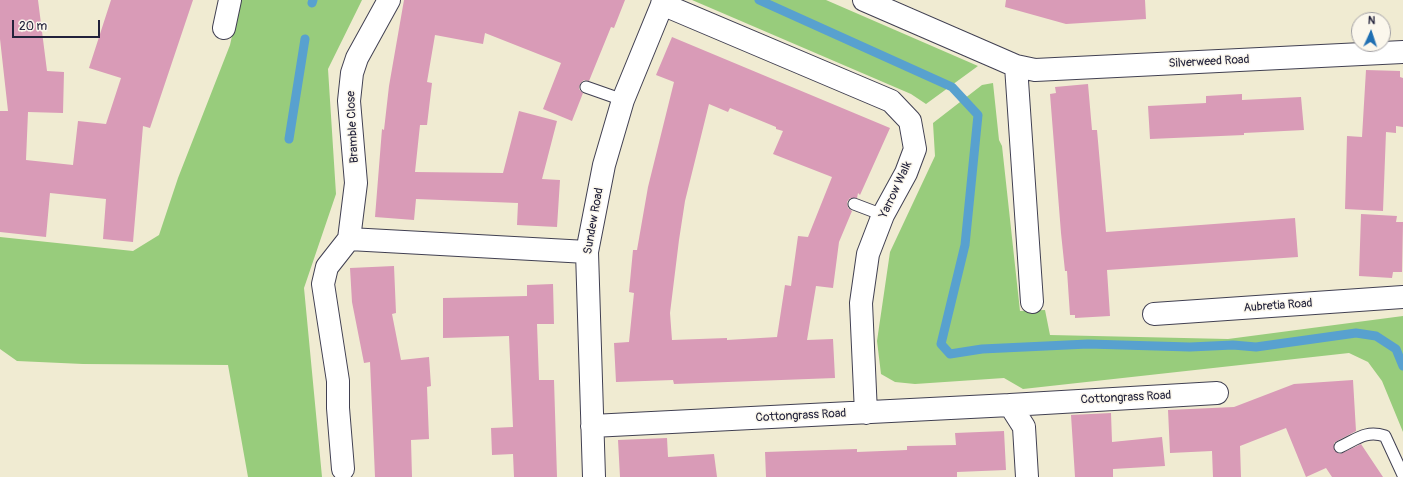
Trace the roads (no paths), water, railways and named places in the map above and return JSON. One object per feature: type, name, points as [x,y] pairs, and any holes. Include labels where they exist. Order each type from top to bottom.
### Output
[{"type":"street","points":[[224,28],[230,0]]},
{"type":"street","name":"Bramble Close","points":[[349,239],[356,183],[350,101],[352,73],[360,51],[389,0]]},
{"type":"street","name":"Silverweed Road","points":[[864,0],[1016,66],[1035,70],[1403,52]]},
{"type":"street","name":"Sundew Road","points":[[594,477],[587,252],[604,166],[623,100],[663,2]]},
{"type":"street","name":"Yarrow Walk","points":[[663,2],[891,101],[910,121],[915,149],[906,172],[883,215],[868,254],[861,304],[866,413]]},
{"type":"street","points":[[1016,66],[1032,302]]},
{"type":"street","points":[[343,469],[338,408],[338,380],[324,284],[327,267],[349,239],[587,252]]},
{"type":"street","name":"Aubretia Road","points":[[1154,314],[1403,297]]},
{"type":"street","name":"Cottongrass Road","points":[[592,426],[1010,406],[1217,393]]},
{"type":"street","points":[[1010,406],[1024,427],[1027,477]]},
{"type":"lane","points":[[586,87],[623,100]]},
{"type":"lane","points":[[854,204],[883,215]]},
{"type":"lane","points":[[1340,447],[1366,434],[1385,436],[1403,475]]},
{"type":"waterway","points":[[759,0],[952,87],[978,115],[965,245],[941,344],[950,354],[982,349],[1088,344],[1190,347],[1233,345],[1256,347],[1356,333],[1376,336],[1396,349],[1403,366]]},
{"type":"waterway","points":[[289,139],[305,39]]}]
